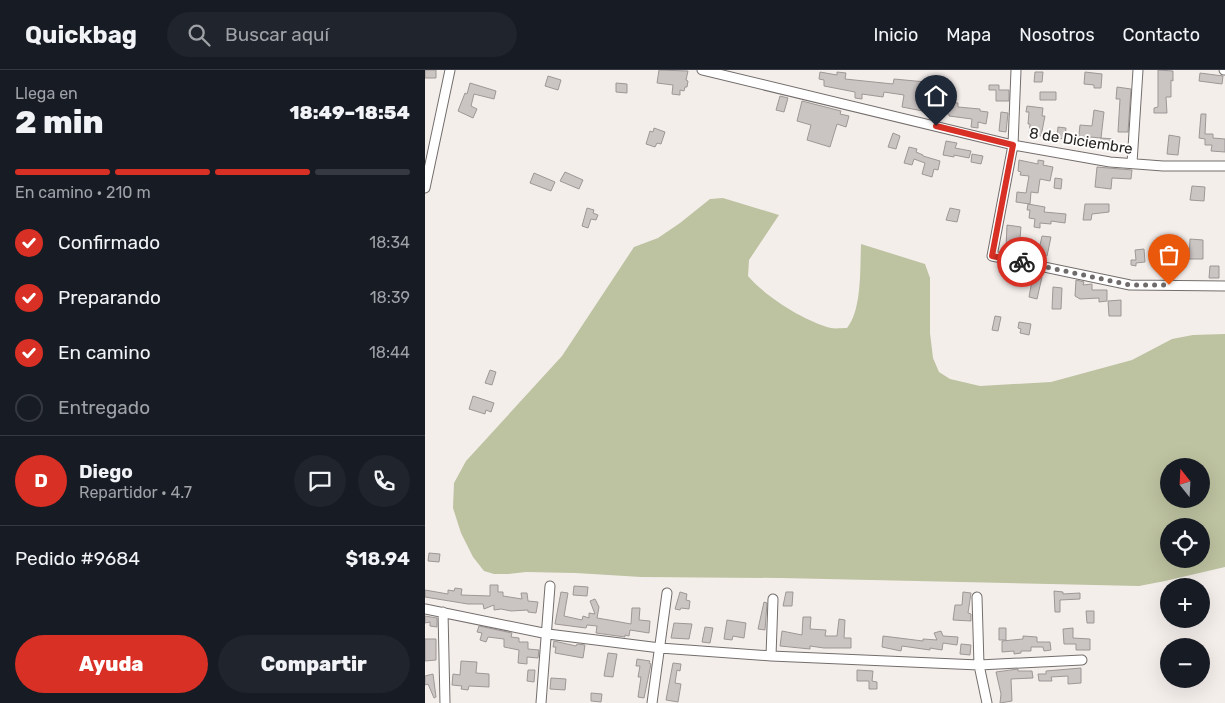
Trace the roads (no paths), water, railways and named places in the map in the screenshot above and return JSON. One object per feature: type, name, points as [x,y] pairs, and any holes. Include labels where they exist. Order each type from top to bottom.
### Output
[{"type":"street","points":[[425,188],[450,70]]},
{"type":"street","name":"8 de Diciembre","points":[[702,70],[1013,145],[1110,162],[1163,166],[1225,166]]},
{"type":"street","points":[[1016,70],[1013,145],[992,256],[1130,285],[1225,286]]},
{"type":"street","points":[[1132,163],[1138,70]]},
{"type":"street","points":[[541,703],[548,634],[550,586]]},
{"type":"street","points":[[652,703],[667,592]]},
{"type":"street","points":[[977,597],[979,665],[987,703]]},
{"type":"street","points":[[771,656],[773,599]]},
{"type":"street","points":[[425,609],[548,634],[660,648],[771,656],[979,665],[1082,660]]},
{"type":"street","points":[[443,612],[445,703]]}]
